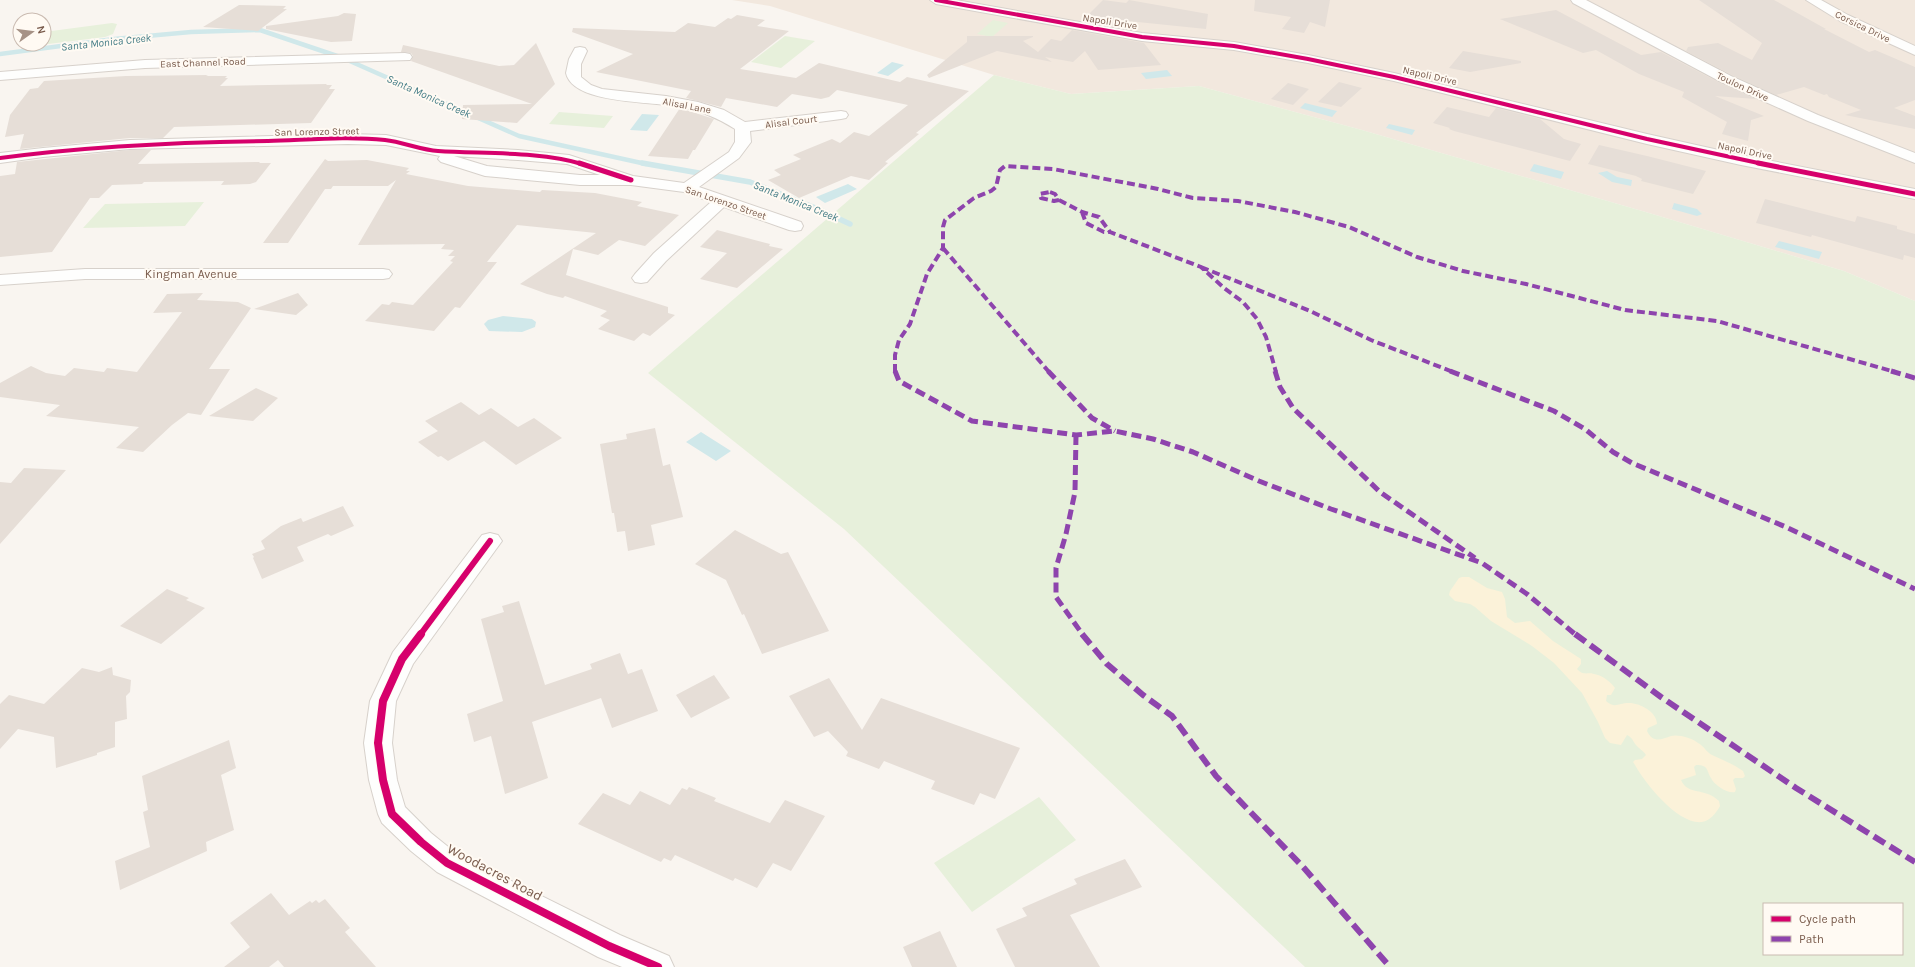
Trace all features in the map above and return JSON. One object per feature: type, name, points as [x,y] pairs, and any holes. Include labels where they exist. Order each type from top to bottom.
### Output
[{"type":"street","name":"Napoli Drive","points":[[936,0],[1142,37],[1234,46],[1308,58],[1394,77],[1671,144],[1915,194]]},
{"type":"street","name":"Toulon Drive","points":[[1577,0],[1726,79],[1813,118],[1915,158]]},
{"type":"street","name":"Corsica Drive","points":[[1812,0],[1844,18],[1915,51]]},
{"type":"street","name":"Alisal Lane","points":[[580,51],[573,63],[574,76],[579,83],[591,90],[608,94],[647,98],[716,111],[742,127]]},
{"type":"street","name":"East Channel Road","points":[[0,76],[145,64],[406,57]]},
{"type":"street","name":"Alisal Court","points":[[742,127],[841,115]]},
{"type":"street","points":[[688,188],[734,155],[743,142],[742,127]]},
{"type":"street","name":"San Lorenzo Street","points":[[0,158],[58,150],[109,146],[348,139],[386,140],[436,151],[446,159],[485,171],[580,180],[631,180],[688,188],[796,226]]},
{"type":"street","points":[[641,278],[660,257],[722,200]]},
{"type":"street","name":"Kingman Avenue","points":[[0,280],[84,274],[383,274]]},
{"type":"street","name":"Woodacres Road","points":[[490,541],[402,659],[384,701],[378,743],[382,780],[392,814],[447,863],[608,946],[658,967]]},
{"type":"shaded area","points":[[732,0],[1915,0],[1915,301],[1844,271],[1362,130],[1199,86],[1071,94],[994,75],[770,6]]},
{"type":"green space","points":[[993,20],[1008,23],[992,37],[977,34]]},
{"type":"green space","points":[[112,23],[117,24],[113,34],[105,37],[52,44],[52,31]]},
{"type":"green space","points":[[785,36],[815,41],[781,68],[751,62]]},
{"type":"green space","points":[[994,75],[1071,94],[1199,86],[1362,130],[1844,271],[1915,301],[1915,967],[1305,967],[844,529],[648,373]]},
{"type":"green space","points":[[559,112],[613,116],[604,128],[549,124]]},
{"type":"green space","points":[[204,202],[185,226],[83,228],[105,204]]},
{"type":"green space","points":[[1039,797],[1076,840],[972,912],[934,863]]},
{"type":"sand","points":[[1469,577],[1487,588],[1502,592],[1505,599],[1507,617],[1515,623],[1530,621],[1553,641],[1581,659],[1581,664],[1577,669],[1579,671],[1583,673],[1592,673],[1609,681],[1615,688],[1611,695],[1607,695],[1606,701],[1612,705],[1633,703],[1643,706],[1651,712],[1657,724],[1648,728],[1647,731],[1652,738],[1658,740],[1671,736],[1681,736],[1689,738],[1700,744],[1710,754],[1743,771],[1745,776],[1743,778],[1735,778],[1733,780],[1736,789],[1735,792],[1729,792],[1718,786],[1713,781],[1705,767],[1696,765],[1694,767],[1696,775],[1681,780],[1688,788],[1714,797],[1719,801],[1720,806],[1715,814],[1702,822],[1693,821],[1683,817],[1673,810],[1654,792],[1633,762],[1635,760],[1642,759],[1646,755],[1645,753],[1627,735],[1621,745],[1610,743],[1605,738],[1582,693],[1554,663],[1532,646],[1491,621],[1475,607],[1470,604],[1455,601],[1449,595],[1459,578]]},
{"type":"water","points":[[892,62],[904,65],[888,76],[877,73]]},
{"type":"water","points":[[1167,70],[1172,76],[1146,79],[1141,73]]},
{"type":"water","points":[[1305,103],[1337,111],[1332,117],[1300,108]]},
{"type":"water","points":[[642,114],[659,115],[647,131],[630,130]]},
{"type":"water","points":[[1389,124],[1415,130],[1412,135],[1386,128]]},
{"type":"water","points":[[1534,164],[1564,172],[1561,179],[1530,171]]},
{"type":"water","points":[[1607,171],[1617,177],[1632,180],[1631,186],[1612,182],[1598,173]]},
{"type":"water","points":[[848,184],[857,189],[825,203],[816,197]]},
{"type":"water","points":[[1674,203],[1697,209],[1702,214],[1697,216],[1672,209]]},
{"type":"water","points":[[1779,241],[1822,252],[1819,259],[1775,247]]},
{"type":"water","points":[[503,316],[532,319],[536,322],[535,327],[522,332],[489,331],[484,324],[488,320]]},
{"type":"water","points":[[701,432],[731,451],[716,461],[686,442]]},
{"type":"building","points":[[1103,0],[1126,3],[1129,0],[1208,14],[1206,29],[1128,21],[1135,30],[1082,21]]},
{"type":"building","points":[[1255,0],[1330,0],[1325,27],[1310,22],[1304,33],[1282,29],[1291,17],[1254,11]]},
{"type":"building","points":[[1699,0],[1774,0],[1826,29],[1824,29],[1869,52],[1875,50],[1915,67],[1915,100],[1894,108],[1915,116],[1915,129],[1845,115],[1861,110],[1829,97],[1827,94],[1824,95],[1804,87],[1776,95],[1732,75],[1686,51],[1688,47],[1718,43],[1752,60],[1762,43]]},
{"type":"building","points":[[239,5],[286,6],[283,9],[287,9],[258,31],[203,27]]},
{"type":"building","points":[[1556,10],[1641,55],[1661,52],[1720,83],[1756,99],[1715,96],[1764,116],[1751,120],[1748,141],[1722,134],[1727,122],[1682,97],[1684,92],[1639,74],[1596,50],[1583,53],[1500,19]]},
{"type":"building","points":[[344,13],[356,14],[352,41],[331,42],[266,29],[266,26],[338,16]]},
{"type":"building","points":[[737,15],[765,20],[757,26],[789,31],[740,69],[796,78],[819,63],[900,82],[907,77],[969,91],[916,133],[919,134],[885,162],[888,163],[869,180],[851,176],[799,198],[768,180],[781,175],[774,170],[801,159],[793,155],[832,139],[840,143],[854,132],[869,136],[908,105],[837,90],[829,97],[821,99],[792,94],[777,107],[726,98],[721,107],[686,98],[691,91],[596,72],[633,54],[572,32],[573,28],[675,32],[688,23],[715,27],[728,18],[731,19]]},
{"type":"building","points":[[1072,30],[1144,43],[1161,65],[1098,70],[1085,51],[1073,62],[1045,57],[1052,62],[997,51],[929,78],[927,75],[967,42],[967,36],[1033,36],[1023,41],[1038,52],[1051,39],[1061,41]]},
{"type":"building","points":[[536,43],[555,84],[517,123],[462,119],[463,105],[532,104],[411,61],[413,56],[411,53],[401,52],[403,45],[499,66],[514,65]]},
{"type":"building","points":[[1463,51],[1521,61],[1521,63],[1470,72],[1449,68]]},
{"type":"building","points":[[208,75],[206,76],[227,76],[225,78],[228,78],[220,86],[327,84],[326,85],[332,85],[329,89],[335,89],[311,123],[174,127],[163,138],[130,138],[20,149],[24,134],[5,137],[10,115],[30,89],[38,88],[44,81],[126,76]]},
{"type":"building","points":[[1339,82],[1362,88],[1341,107],[1318,102]]},
{"type":"building","points":[[1288,83],[1309,89],[1293,105],[1271,99]]},
{"type":"building","points":[[1447,107],[1489,117],[1496,108],[1540,119],[1564,139],[1581,144],[1570,161],[1454,131],[1449,129],[1450,128],[1433,123]]},
{"type":"building","points":[[680,108],[714,119],[695,150],[693,150],[688,159],[648,156]]},
{"type":"building","points":[[1599,145],[1706,171],[1693,194],[1641,181],[1642,179],[1636,176],[1588,164]]},
{"type":"building","points":[[130,150],[151,150],[138,164],[271,163],[256,182],[250,184],[221,185],[224,181],[144,182],[142,184],[112,185],[99,198],[90,198],[52,252],[0,257],[0,176],[15,174],[17,162]]},
{"type":"building","points":[[325,159],[328,161],[367,160],[409,168],[406,171],[410,171],[406,174],[468,186],[540,192],[542,190],[595,193],[642,202],[637,206],[679,215],[645,246],[619,240],[598,255],[573,249],[566,275],[668,307],[668,313],[675,315],[650,336],[643,333],[634,341],[598,329],[610,320],[600,316],[607,311],[565,296],[563,298],[547,294],[520,284],[596,233],[517,225],[487,262],[497,262],[460,308],[455,307],[434,331],[365,321],[382,304],[389,305],[392,302],[413,305],[453,262],[450,261],[455,256],[448,256],[454,250],[441,249],[445,244],[358,245],[396,180],[388,186],[333,186],[331,189],[325,189],[288,243],[263,243]]},
{"type":"building","points":[[1765,199],[1855,222],[1857,216],[1897,226],[1897,229],[1915,234],[1915,258],[1904,255],[1903,260],[1812,235],[1811,237],[1756,223]]},
{"type":"building","points":[[717,230],[770,244],[769,246],[783,249],[737,288],[700,279],[727,253],[700,247]]},
{"type":"building","points":[[203,293],[197,300],[238,302],[251,308],[209,369],[230,369],[201,415],[188,413],[172,425],[143,452],[116,448],[139,427],[46,416],[60,405],[0,397],[0,383],[31,366],[46,373],[65,376],[74,368],[104,372],[107,368],[137,372],[182,312],[153,313],[167,294]]},
{"type":"building","points":[[298,293],[308,305],[296,315],[254,309]]},
{"type":"building","points":[[256,388],[278,398],[253,421],[209,416]]},
{"type":"building","points":[[461,402],[479,415],[491,408],[518,427],[534,418],[562,438],[516,465],[484,441],[448,461],[441,456],[438,457],[418,442],[438,431],[425,421]]},
{"type":"building","points":[[655,428],[663,466],[670,464],[683,517],[651,525],[655,545],[628,551],[625,531],[617,532],[614,513],[612,513],[600,444],[627,439],[626,434]]},
{"type":"building","points":[[24,468],[66,470],[0,544],[0,482],[11,483]]},
{"type":"building","points":[[343,506],[354,526],[331,536],[328,534],[297,547],[304,561],[262,579],[252,554],[265,549],[261,541],[281,526],[301,518],[303,522]]},
{"type":"building","points":[[735,530],[781,554],[788,552],[829,631],[762,654],[744,614],[742,615],[726,580],[695,564]]},
{"type":"building","points":[[167,589],[189,598],[186,600],[205,608],[161,644],[120,626]]},
{"type":"building","points":[[519,601],[545,685],[592,669],[590,664],[620,653],[628,674],[642,669],[658,711],[612,728],[601,698],[532,722],[548,778],[505,794],[491,736],[474,742],[467,714],[503,701],[481,619],[504,612],[502,606]]},
{"type":"building","points":[[112,667],[113,675],[131,680],[130,692],[126,696],[127,719],[115,722],[115,747],[97,753],[97,755],[56,768],[54,737],[18,729],[0,749],[0,704],[9,695],[44,704],[82,668],[99,672]]},
{"type":"building","points":[[714,675],[730,698],[691,718],[676,695]]},
{"type":"building","points":[[829,678],[862,730],[881,698],[1020,748],[995,799],[980,793],[974,805],[931,789],[935,781],[884,761],[879,769],[846,756],[848,752],[828,731],[814,737],[789,696]]},
{"type":"building","points":[[229,740],[236,768],[221,775],[234,830],[206,842],[207,851],[120,890],[115,861],[150,847],[143,812],[148,810],[142,776]]},
{"type":"building","points":[[689,787],[716,798],[714,801],[770,823],[785,800],[825,816],[791,871],[773,863],[757,888],[735,878],[733,881],[675,855],[671,861],[664,858],[661,862],[578,824],[603,793],[630,805],[640,791],[670,805],[682,788],[687,790]]},
{"type":"building","points":[[1125,859],[1142,887],[1070,915],[1100,967],[1015,967],[996,929],[1027,916],[1022,908],[1077,884],[1074,879]]},
{"type":"building","points":[[271,893],[289,915],[310,901],[312,903],[316,900],[319,903],[325,899],[350,928],[345,932],[376,967],[284,967],[278,960],[269,967],[224,967],[250,947],[230,923]]},
{"type":"building","points":[[940,931],[957,967],[912,967],[903,947]]},
{"type":"waterway","name":"Santa Monica Creek","points":[[0,54],[114,39],[191,32],[260,30],[343,58],[519,136],[646,164]]},
{"type":"waterway","name":"Santa Monica Creek","points":[[642,163],[750,182],[818,209],[850,224]]},
{"type":"marked path","points":[[1915,378],[1717,321],[1625,310],[1526,284],[1463,271],[1417,257],[1349,227],[1295,212],[1238,201],[1193,198],[1158,189],[1053,169],[1005,166],[1000,170],[996,187],[991,191],[974,198],[945,220],[943,227],[943,248],[927,274],[910,324],[899,340],[895,355],[895,371],[899,381],[972,421],[1076,435],[1115,431],[1153,439],[1193,452],[1259,481],[1331,509],[1482,563],[1527,594],[1580,638],[1661,697],[1796,788],[1915,862]]},
{"type":"marked path","points":[[1059,200],[1054,201],[1041,198],[1040,194],[1050,192],[1055,194],[1059,200],[1082,212],[1099,217],[1110,232],[1201,267],[1224,288],[1243,302],[1257,319],[1266,337],[1280,387],[1293,408],[1314,430],[1380,492],[1475,558]]},
{"type":"marked path","points":[[1082,212],[1086,223],[1104,232],[1110,232]]},
{"type":"marked path","points":[[943,248],[1057,381],[1092,418],[1115,431]]},
{"type":"marked path","points":[[1201,267],[1310,311],[1371,340],[1554,411],[1585,429],[1613,452],[1632,463],[1786,527],[1915,589]]},
{"type":"marked path","points":[[1076,435],[1075,492],[1066,534],[1056,568],[1056,597],[1077,627],[1107,664],[1143,695],[1172,716],[1216,776],[1304,868],[1390,967]]},
{"type":"cycle path","points":[[936,0],[1142,37],[1234,46],[1308,59],[1394,77],[1647,139],[1741,160],[1915,194]]},
{"type":"cycle path","points":[[0,158],[43,152],[130,145],[348,139],[386,140],[436,151],[518,155],[569,160],[631,180]]},
{"type":"cycle path","points":[[490,541],[402,659],[383,701],[378,743],[383,780],[392,814],[421,842],[447,863],[609,946],[658,967]]}]
